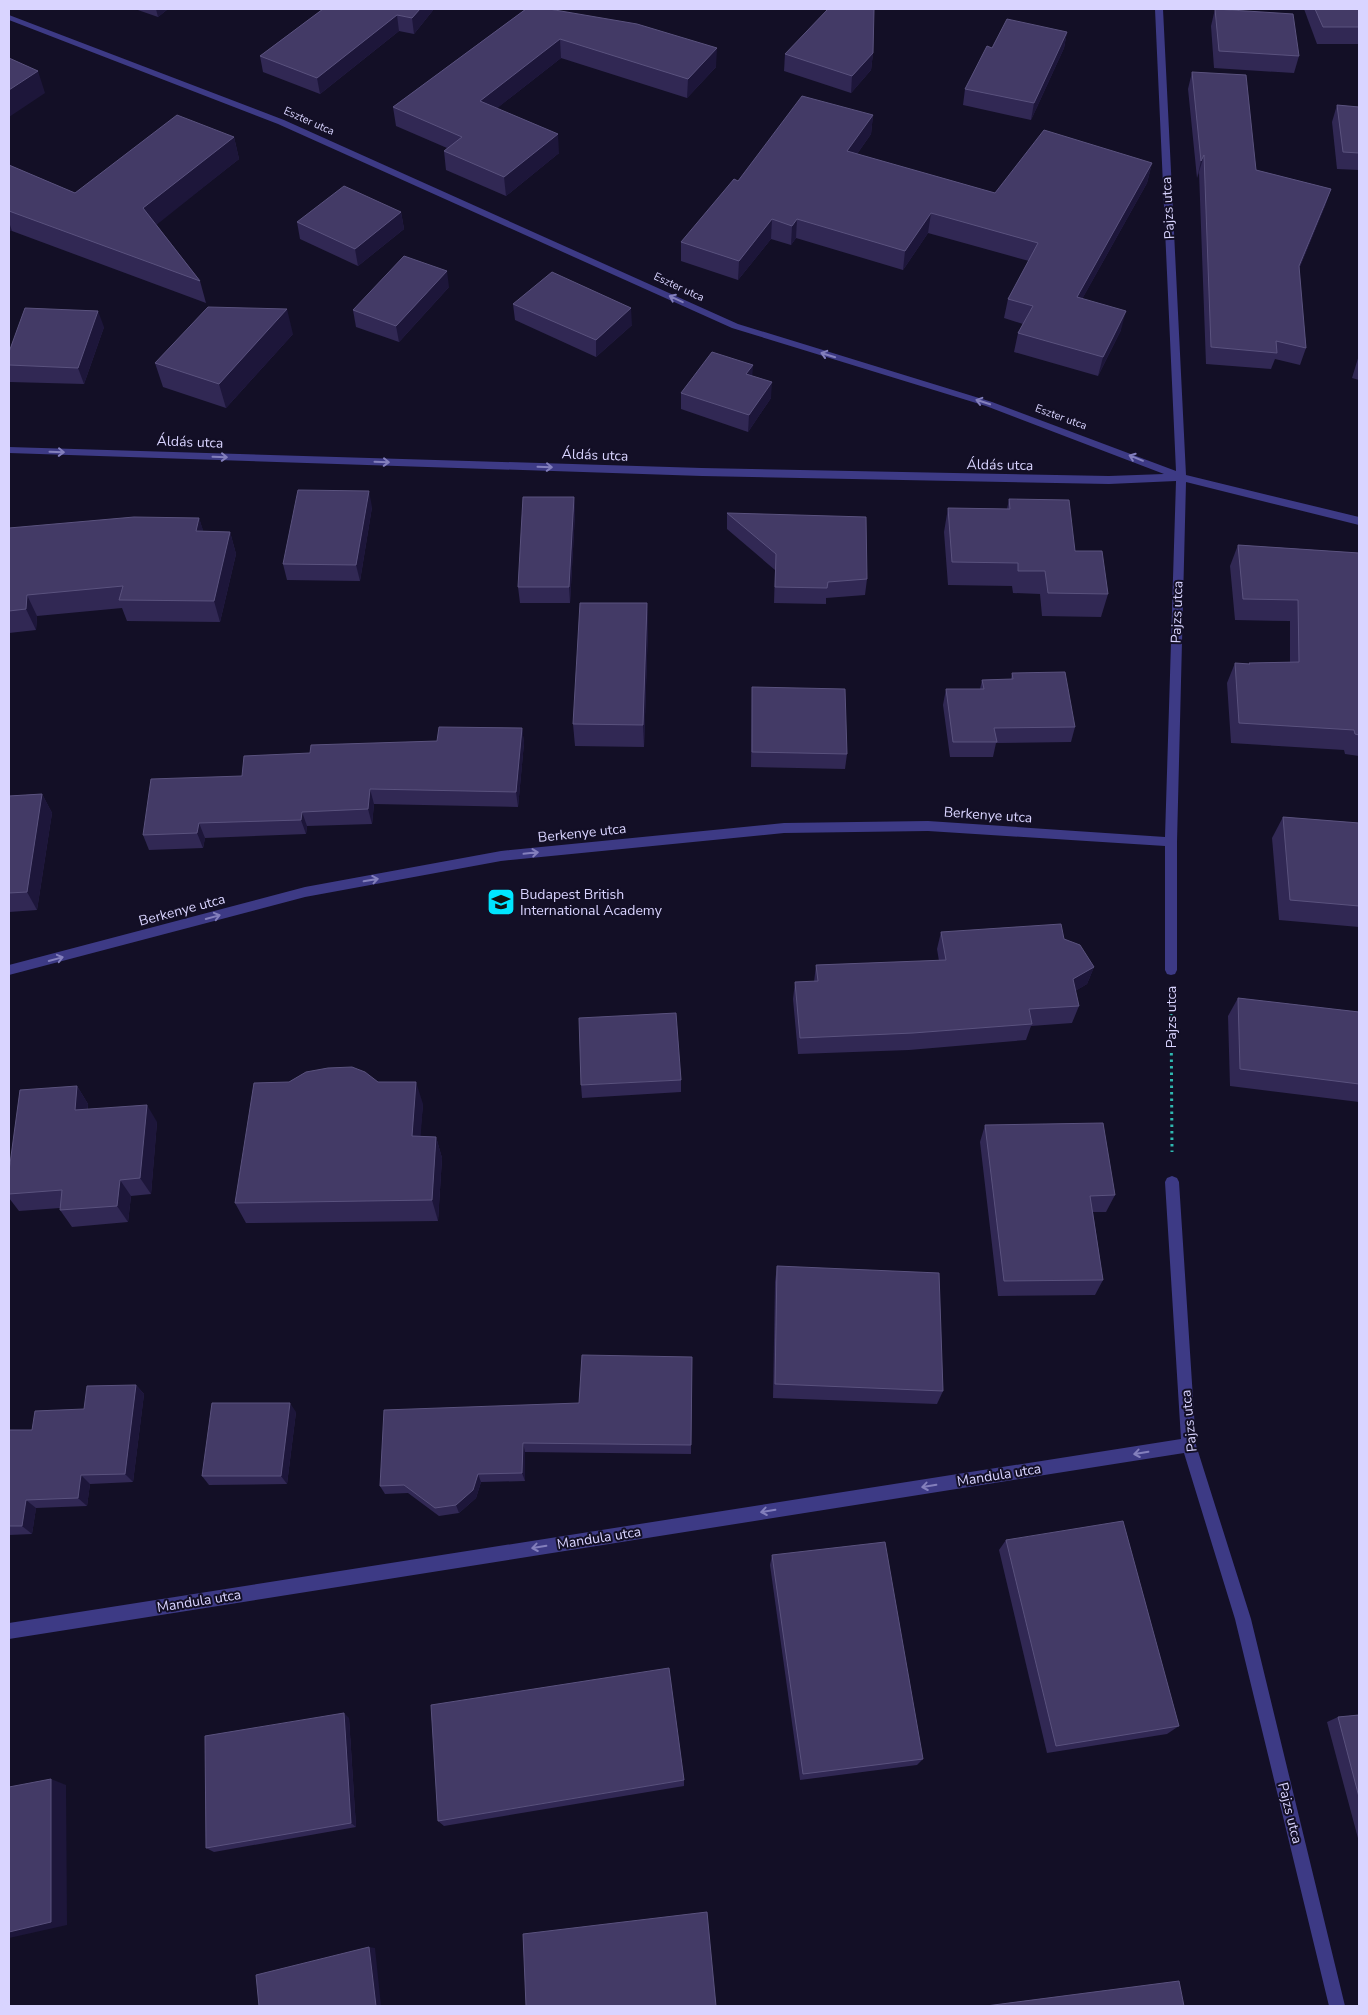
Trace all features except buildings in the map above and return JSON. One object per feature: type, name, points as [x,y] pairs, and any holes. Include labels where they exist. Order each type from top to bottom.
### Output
[{"type":"street","name":"Pajzs utca","points":[[1159,9],[1181,477],[1170,842],[1171,970]]},
{"type":"street","name":"Eszter utca","points":[[9,17],[281,122],[735,326],[989,404],[1136,458],[1181,477],[1359,521]]},
{"type":"street","name":"Áldás utca","points":[[9,450],[702,472],[1109,480],[1181,477]]},
{"type":"street","name":"Berkenye utca","points":[[9,970],[33,966],[305,892],[501,856],[784,828],[928,826],[1170,842]]},
{"type":"street","name":"Pajzs utca","points":[[1172,1182],[1189,1445],[1243,1619],[1337,2006]]},
{"type":"street","name":"Mandula utca","points":[[9,1631],[1189,1445]]},
{"type":"path","name":"Pajzs utca","points":[[1171,970],[1172,1182]]},
{"type":"place","name":"Budapest British International Academy","points":[[501,902]]}]
